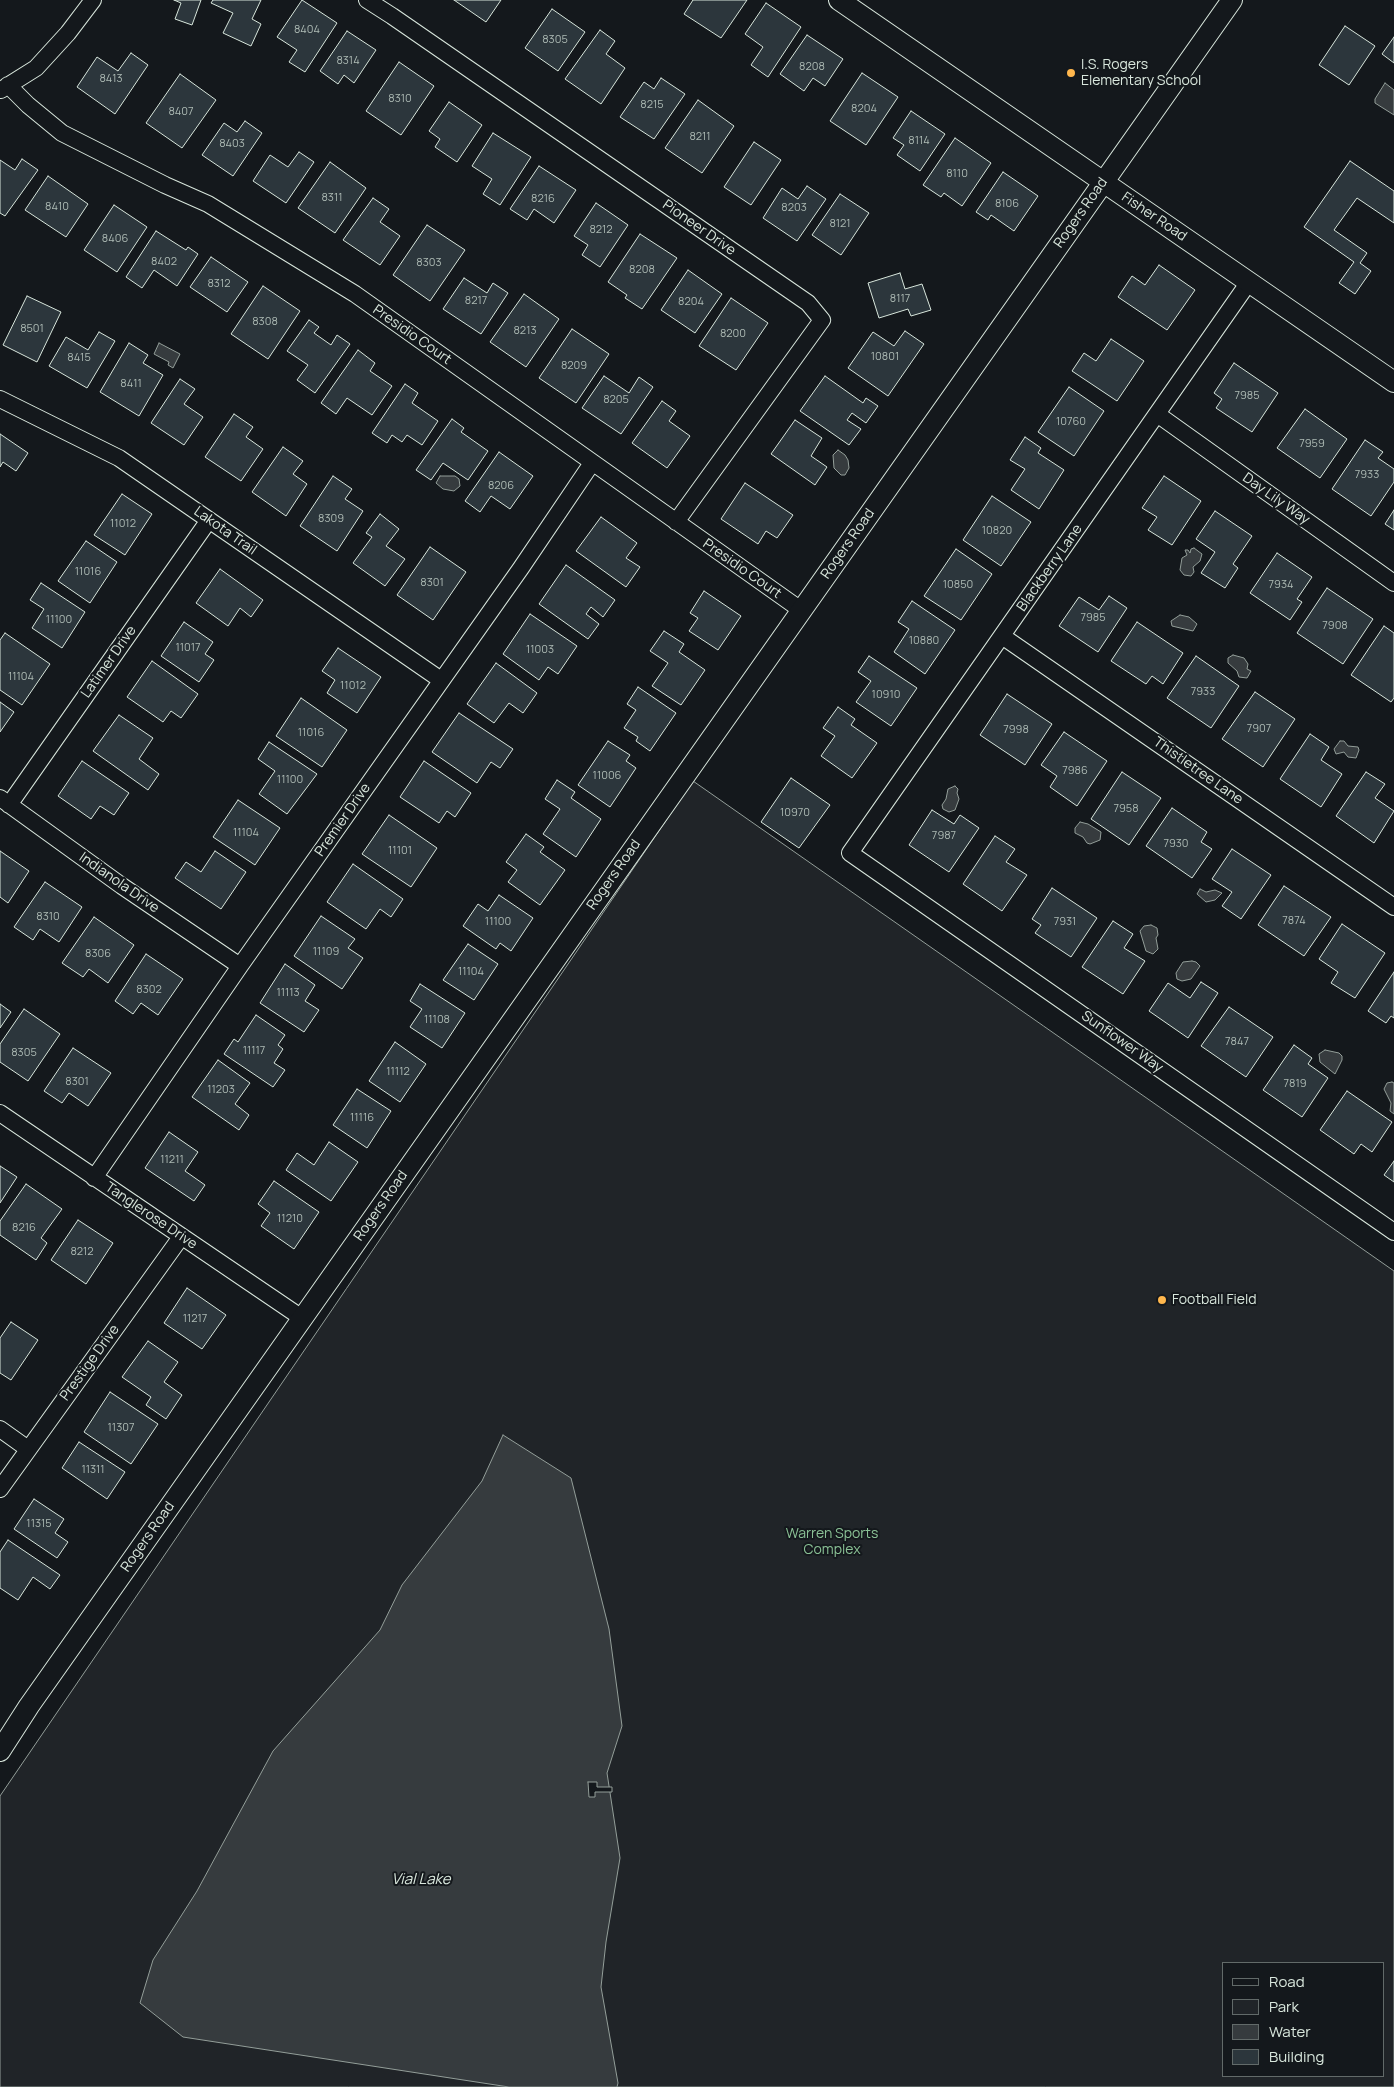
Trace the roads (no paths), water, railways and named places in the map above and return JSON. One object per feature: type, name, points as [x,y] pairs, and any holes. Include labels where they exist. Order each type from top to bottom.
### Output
[{"type":"street","points":[[4,88],[36,68],[68,33],[93,0]]},
{"type":"street","name":"Pioneer Drive","points":[[367,0],[808,303],[822,320],[676,522]]},
{"type":"street","name":"Fisher Road","points":[[840,0],[1394,382]]},
{"type":"street","name":"Rogers Road","points":[[0,1751],[35,1698],[302,1318],[1232,0]]},
{"type":"street","name":"Presidio Court","points":[[4,88],[62,132],[165,185],[208,204],[355,294],[801,610]]},
{"type":"street","name":"Blackberry Lane","points":[[850,853],[1249,282]]},
{"type":"street","name":"Lakota Trail","points":[[0,398],[119,458],[441,680]]},
{"type":"street","name":"Day Lily Way","points":[[1157,414],[1394,583]]},
{"type":"street","name":"Premier Drive","points":[[94,1178],[592,463]]},
{"type":"street","name":"Latimer Drive","points":[[4,802],[209,520]]},
{"type":"street","name":"Thistletree Lane","points":[[1002,636],[1394,907]]},
{"type":"street","name":"Indianola Drive","points":[[4,802],[122,886],[240,966]]},
{"type":"street","name":"Sunflower Way","points":[[850,853],[1394,1232]]},
{"type":"street","name":"Tanglerose Drive","points":[[0,1113],[302,1318]]},
{"type":"street","name":"Prestige Drive","points":[[0,1489],[181,1237]]},
{"type":"street","points":[[0,1429],[28,1449]]},
{"type":"water","points":[[1385,83],[1394,90],[1394,115],[1375,103],[1375,99]]},
{"type":"water","points":[[159,343],[180,354],[173,368],[168,365],[169,362],[154,354]]},
{"type":"water","points":[[838,450],[848,460],[849,468],[845,475],[841,475],[834,468],[833,455]]},
{"type":"water","points":[[440,476],[455,476],[459,479],[460,486],[454,491],[443,489],[436,483]]},
{"type":"water","points":[[1194,548],[1202,554],[1200,561],[1193,567],[1194,572],[1191,576],[1184,575],[1180,570],[1182,558],[1187,555],[1185,550],[1188,550],[1190,553],[1191,549]]},
{"type":"water","points":[[1180,615],[1189,617],[1197,624],[1193,631],[1172,626],[1171,621]]},
{"type":"water","points":[[1233,655],[1244,658],[1248,664],[1247,669],[1251,671],[1247,678],[1239,677],[1237,671],[1228,663],[1228,658]]},
{"type":"water","points":[[1340,741],[1344,741],[1348,746],[1358,747],[1359,750],[1356,758],[1348,757],[1344,752],[1336,754],[1334,749]]},
{"type":"water","points":[[955,786],[958,789],[959,799],[955,810],[949,812],[943,809],[942,805],[946,799],[948,789]]},
{"type":"water","points":[[1080,822],[1088,824],[1101,832],[1100,840],[1090,844],[1083,837],[1075,833],[1075,828]]},
{"type":"water","points":[[1200,889],[1206,892],[1215,890],[1222,893],[1215,900],[1206,902],[1197,894]]},
{"type":"water","points":[[1151,925],[1157,928],[1158,935],[1156,938],[1158,949],[1153,954],[1146,951],[1140,931],[1144,926]]},
{"type":"water","points":[[1192,961],[1200,966],[1191,979],[1182,981],[1177,979],[1176,973],[1183,962]]},
{"type":"water","points":[[1325,1050],[1339,1053],[1342,1056],[1335,1074],[1320,1062],[1319,1054]]},
{"type":"water","points":[[1387,1083],[1394,1083],[1394,1114],[1390,1111],[1391,1103],[1384,1089]]},
{"type":"water","name":"Vial Lake","points":[[503,1435],[571,1478],[609,1629],[622,1726],[607,1773],[620,1858],[606,1942],[601,1987],[618,2083],[617,2087],[509,2087],[183,2037],[140,2003],[153,1960],[197,1891],[273,1751],[380,1630],[402,1585],[482,1481]]},
{"type":"place","name":"I.S. Rogers Elementary School","points":[[1071,73]]},
{"type":"place","name":"Football Field","points":[[1162,1300]]},
{"type":"park label","name":"Warren Sports Complex","points":[[832,1542]]}]
